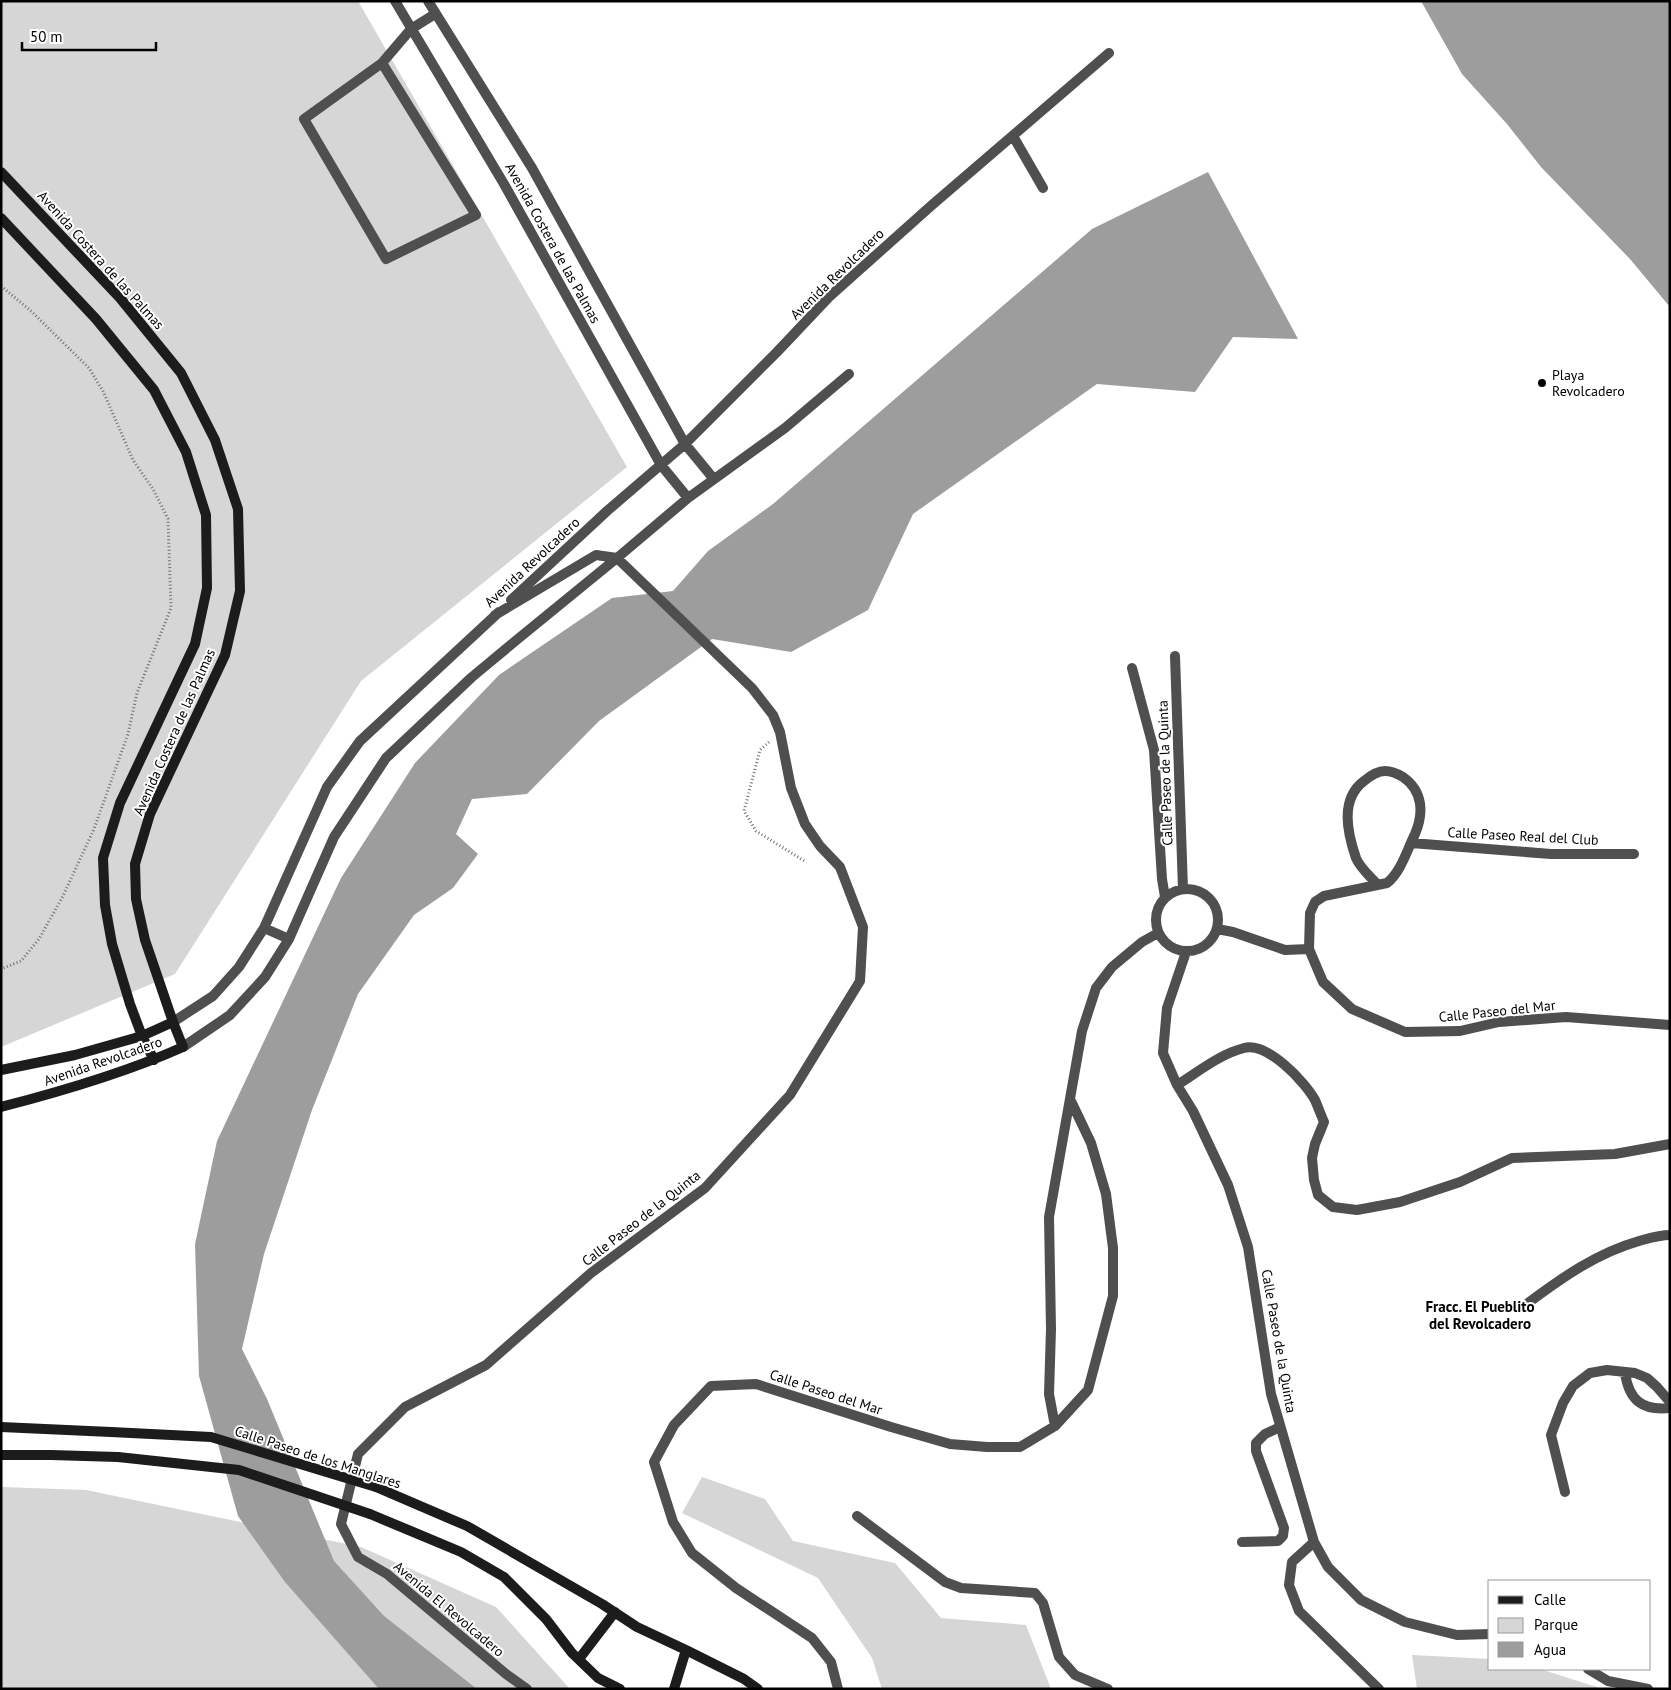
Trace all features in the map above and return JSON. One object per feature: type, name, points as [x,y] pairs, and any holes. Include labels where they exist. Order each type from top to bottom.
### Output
[{"type":"main road","name":"Avenida Costera de las Palmas","points":[[1,172],[120,298],[181,372],[215,440],[238,509],[240,591],[225,654],[150,814],[135,864],[136,899],[145,940],[183,1047]]},
{"type":"main road","name":"Avenida Costera de las Palmas","points":[[1,218],[96,319],[154,390],[186,452],[206,515],[207,588],[195,644],[120,803],[104,858],[105,905],[112,944],[130,1004],[142,1036],[154,1060]]},
{"type":"main road","name":"Avenida Revolcadero","points":[[1,1070],[75,1056],[142,1036],[173,1022]]},
{"type":"main road","name":"Avenida Revolcadero","points":[[1,1107],[62,1092],[154,1060],[183,1047]]},
{"type":"main road","name":"Calle Paseo de los Manglares","points":[[1,1427],[211,1437],[376,1487],[467,1526],[615,1612],[637,1627],[744,1679],[758,1689]]},
{"type":"main road","points":[[1,1455],[118,1457],[239,1470],[370,1514],[461,1552],[504,1578],[546,1619],[572,1652],[598,1678],[620,1689]]},
{"type":"main road","points":[[580,1659],[615,1612]]},
{"type":"main road","points":[[674,1689],[686,1650]]},
{"type":"street","name":"Avenida Costera de las Palmas","points":[[395,1],[504,184],[661,465],[688,498]]},
{"type":"street","name":"Avenida Costera de las Palmas","points":[[428,1],[532,168],[685,444],[713,478]]},
{"type":"street","points":[[382,63],[476,215],[386,259],[304,119],[382,63],[411,29],[435,14]]},
{"type":"street","name":"Avenida Revolcadero","points":[[173,1022],[213,996],[239,967],[264,928],[326,787],[360,741],[607,511],[685,444],[829,297],[932,205],[1110,53]]},
{"type":"street","points":[[1013,136],[1043,188]]},
{"type":"street","name":"Avenida Revolcadero","points":[[183,1047],[230,1015],[265,977],[289,939],[334,837],[386,758],[472,678],[688,498],[713,478],[785,428],[849,374]]},
{"type":"street","points":[[495,615],[596,555],[617,558]]},
{"type":"street","name":"Calle Paseo de la Quinta","points":[[342,1524],[358,1454],[405,1407],[486,1365],[591,1273],[705,1188],[790,1095],[860,981],[863,927],[840,867],[820,846],[805,824],[791,788],[780,732],[773,715],[752,688],[617,558]]},
{"type":"street","name":"Calle Paseo de la Quinta","points":[[1174,656],[1183,888]]},
{"type":"street","points":[[1132,668],[1154,750],[1162,879],[1165,897]]},
{"type":"street","points":[[1217,928],[1286,950],[1309,948],[1310,913],[1315,902],[1324,896],[1387,883],[1395,877],[1419,824],[1421,809],[1419,796],[1411,783],[1399,775],[1386,771],[1371,775],[1358,785],[1348,803],[1348,823],[1356,859],[1377,884]]},
{"type":"street","name":"Calle Paseo Real del Club","points":[[1410,843],[1551,854],[1634,854]]},
{"type":"street","points":[[1183,888],[1203,893],[1216,908],[1218,918],[1217,928],[1209,943],[1194,951],[1186,952],[1175,950],[1165,943],[1158,933],[1155,920],[1158,907],[1165,897],[1183,888]]},
{"type":"street","points":[[264,928],[289,939]]},
{"type":"street","points":[[1055,1426],[1050,1394],[1050,1217],[1082,1031],[1096,988],[1112,967],[1142,942],[1158,933]]},
{"type":"street","name":"Calle Paseo del Mar","points":[[1309,948],[1323,982],[1352,1009],[1404,1032],[1460,1031],[1499,1022],[1566,1017],[1670,1025]]},
{"type":"street","name":"Calle Paseo de la Quinta","points":[[1186,952],[1166,1008],[1163,1053],[1177,1085],[1193,1111],[1228,1185],[1248,1247],[1271,1394],[1314,1542],[1328,1567],[1361,1600],[1405,1622],[1457,1635],[1488,1634]]},
{"type":"street","points":[[1177,1085],[1226,1055],[1246,1047],[1263,1050],[1278,1058],[1314,1099],[1324,1122],[1315,1144],[1312,1158],[1314,1180],[1318,1194],[1333,1207],[1357,1210],[1400,1202],[1460,1182],[1512,1158],[1615,1154],[1670,1144]]},
{"type":"street","name":"Calle Paseo del Mar","points":[[838,1689],[831,1662],[812,1638],[736,1588],[692,1553],[673,1522],[654,1462],[674,1425],[711,1386],[756,1384],[950,1444],[1020,1447],[1055,1426],[1088,1390],[1114,1296],[1113,1248],[1106,1194],[1091,1143],[1070,1099]]},
{"type":"street","points":[[1528,1303],[1570,1272],[1618,1247],[1660,1235],[1670,1235]]},
{"type":"street","points":[[1565,1492],[1551,1435],[1563,1402],[1573,1386],[1590,1373],[1607,1370],[1635,1373],[1647,1378],[1670,1402]]},
{"type":"street","points":[[1625,1373],[1630,1391],[1636,1401],[1647,1406],[1662,1409],[1670,1408]]},
{"type":"street","points":[[1242,1542],[1278,1541],[1283,1536],[1284,1528],[1256,1451],[1256,1442],[1265,1434],[1280,1426]]},
{"type":"street","points":[[857,1516],[945,1582],[961,1588],[1035,1593],[1043,1603],[1059,1657],[1075,1675],[1108,1689]]},
{"type":"street","name":"Avenida El Revolcadero","points":[[342,1524],[358,1557],[387,1574],[506,1674],[527,1689]]},
{"type":"street","points":[[1314,1542],[1292,1562],[1290,1585],[1299,1611],[1379,1689]]},
{"type":"street","points":[[1590,1670],[1608,1681],[1645,1688]]},
{"type":"path","points":[[1,286],[32,312],[89,368],[103,391],[133,460],[153,489],[168,519],[171,608],[137,693],[128,734],[97,821],[74,871],[38,939],[21,961],[1,969]]},
{"type":"path","points":[[780,732],[760,750],[744,812],[756,831],[806,862]]},
{"type":"green space","points":[[1,1],[358,1],[627,467],[361,681],[175,974],[1,1047]]},
{"type":"green space","points":[[702,1477],[765,1499],[793,1541],[895,1563],[941,1618],[1026,1625],[1051,1689],[882,1689],[872,1658],[818,1578],[682,1513]]},
{"type":"green space","points":[[1,1487],[86,1490],[361,1547],[496,1607],[570,1689],[1,1689]]},
{"type":"green space","points":[[1412,1655],[1488,1659],[1488,1670],[1543,1670],[1603,1689],[1417,1689]]},
{"type":"water","points":[[1421,1],[1670,1],[1670,307],[1630,259],[1541,167],[1507,124],[1462,74]]},
{"type":"water","points":[[1208,172],[1298,339],[1233,337],[1195,392],[1097,384],[913,514],[868,610],[791,652],[712,639],[599,721],[527,794],[472,799],[456,834],[478,854],[453,888],[414,915],[358,994],[312,1110],[264,1254],[242,1349],[267,1399],[334,1561],[384,1616],[477,1689],[379,1689],[285,1582],[238,1516],[199,1376],[195,1244],[217,1141],[341,878],[415,763],[499,675],[612,598],[673,591],[708,551],[773,504],[1092,229]]},
{"type":"place","name":"Playa Revolcadero","points":[[1542,383]]},
{"type":"district","name":"Fracc. El Pueblito del Revolcadero","points":[[1480,1314]]}]
